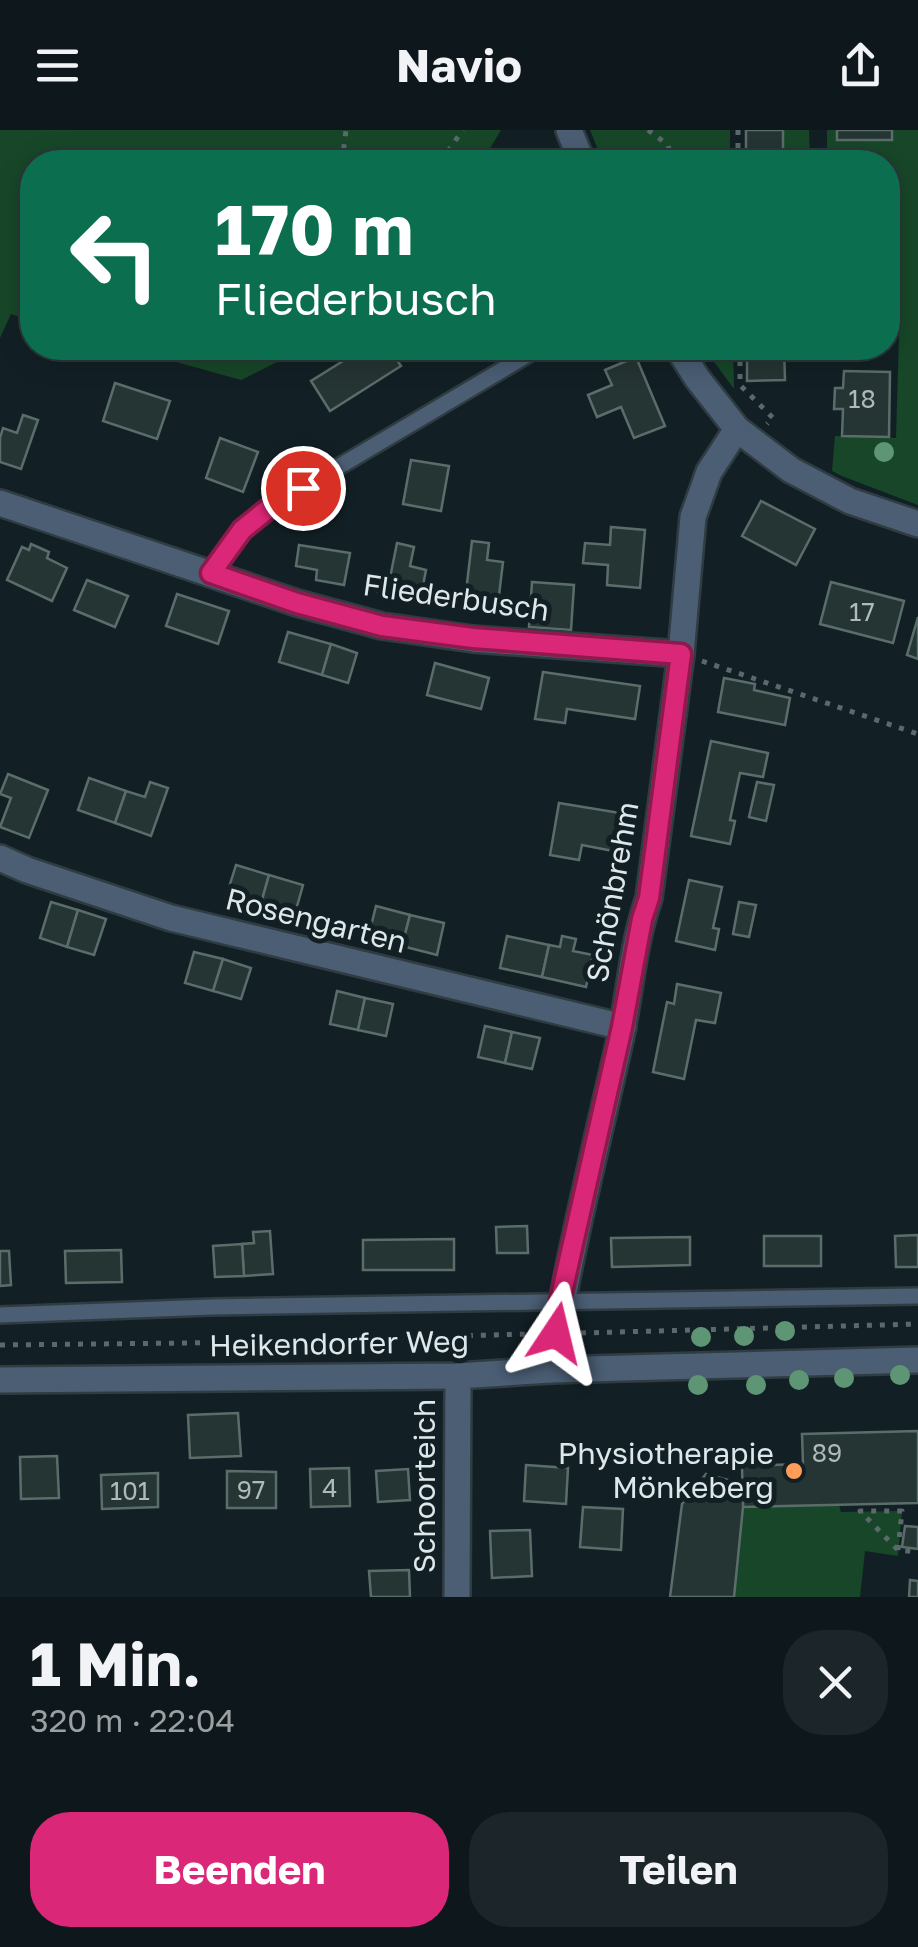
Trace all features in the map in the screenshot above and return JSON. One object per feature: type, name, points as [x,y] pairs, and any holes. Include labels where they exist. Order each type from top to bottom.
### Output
[{"type":"street","points":[[686,360],[737,429],[791,470],[850,501],[918,524]]},
{"type":"street","name":"Schönbrehm","points":[[550,1370],[560,1301],[649,898],[681,654],[693,517],[709,472],[737,429]]},
{"type":"street","name":"Fliederbusch","points":[[0,503],[297,603],[382,626],[473,638],[681,654]]},
{"type":"street","name":"Rosengarten","points":[[0,858],[171,918],[622,1027]]},
{"type":"street","name":"Heikendorfer Weg","points":[[0,1380],[458,1376],[918,1360]]},
{"type":"street","name":"Schoorteich","points":[[458,1376],[458,1597]]},
{"type":"lane","points":[[211,573],[242,530],[269,508],[519,360]]},
{"type":"lane","name":"Heikendorfer Weg","points":[[0,1315],[212,1307],[918,1296]]},
{"type":"path","points":[[648,130],[669,150]]},
{"type":"path","points":[[740,360],[740,386],[774,418]]},
{"type":"path","points":[[681,654],[918,734]]},
{"type":"path","points":[[0,1344],[918,1324]]},
{"type":"path","points":[[898,1550],[902,1511],[860,1511],[898,1550],[918,1552]]},
{"type":"green space","points":[[0,130],[501,130],[489,150],[20,150],[20,317],[11,314],[0,338]]},
{"type":"green space","points":[[590,130],[730,130],[730,150],[598,150]]},
{"type":"green space","points":[[783,130],[809,130],[810,150],[783,150]]},
{"type":"green space","points":[[827,130],[918,130],[918,505],[832,471],[835,436],[896,438],[900,150],[827,150]]},
{"type":"green space","points":[[169,360],[281,360],[241,380]]},
{"type":"green space","points":[[713,360],[733,360],[734,389]]},
{"type":"green space","points":[[839,1505],[841,1512],[902,1511],[898,1556],[865,1551],[860,1597],[734,1597],[743,1507]]},
{"type":"building","points":[[746,130],[783,130],[783,150],[746,150]]},
{"type":"building","points":[[837,130],[892,130],[892,140],[837,140]]},
{"type":"building","points":[[345,360],[397,360],[401,366],[330,411],[311,381]]},
{"type":"building","points":[[637,360],[665,426],[634,438],[621,407],[597,417],[588,395],[612,385],[605,370]]},
{"type":"building","points":[[747,360],[784,360],[785,380],[747,381]]},
{"type":"building","points":[[844,371],[890,372],[889,437],[842,436],[843,409],[834,409],[835,388],[843,388]]},
{"type":"building","points":[[115,383],[170,401],[157,439],[103,421]]},
{"type":"building","points":[[23,415],[38,420],[21,469],[0,462],[0,438],[3,428],[17,433]]},
{"type":"building","points":[[220,438],[258,452],[243,492],[206,478]]},
{"type":"building","points":[[411,460],[449,466],[441,511],[403,504]]},
{"type":"building","points":[[761,501],[815,529],[796,565],[742,536]]},
{"type":"building","points":[[611,527],[645,530],[640,588],[607,585],[608,565],[583,563],[585,543],[610,545]]},
{"type":"building","points":[[472,541],[489,543],[487,560],[503,562],[497,612],[454,607],[455,591],[466,592]]},
{"type":"building","points":[[397,543],[414,547],[410,566],[426,570],[420,601],[378,592],[382,576],[390,578]]},
{"type":"building","points":[[31,544],[49,552],[47,558],[67,568],[52,601],[7,580],[22,547],[29,550]]},
{"type":"building","points":[[299,545],[350,553],[344,585],[316,580],[317,570],[296,566]]},
{"type":"building","points":[[87,580],[128,596],[115,627],[74,610]]},
{"type":"building","points":[[532,582],[574,585],[571,630],[529,627]]},
{"type":"building","points":[[831,582],[904,601],[893,643],[820,624]]},
{"type":"building","points":[[177,594],[229,611],[218,644],[166,626]]},
{"type":"building","points":[[918,617],[918,659],[907,655]]},
{"type":"building","points":[[288,632],[331,644],[322,675],[279,662]]},
{"type":"building","points":[[331,644],[357,653],[348,683],[322,675]]},
{"type":"building","points":[[435,663],[489,678],[481,709],[427,695]]},
{"type":"building","points":[[543,672],[640,686],[635,719],[567,709],[565,723],[535,719]]},
{"type":"building","points":[[724,678],[755,684],[754,690],[790,698],[785,725],[718,712]]},
{"type":"building","points":[[711,741],[768,753],[763,777],[740,773],[730,820],[735,821],[730,844],[691,836]]},
{"type":"building","points":[[8,774],[48,790],[29,838],[0,827],[11,798],[0,794]]},
{"type":"building","points":[[89,778],[126,791],[115,823],[78,810]]},
{"type":"building","points":[[150,782],[168,788],[151,836],[115,823],[126,791],[145,797]]},
{"type":"building","points":[[757,782],[774,785],[766,821],[749,817]]},
{"type":"building","points":[[559,803],[620,813],[613,851],[582,845],[579,860],[550,855]]},
{"type":"building","points":[[236,865],[269,875],[260,907],[226,897]]},
{"type":"building","points":[[269,875],[303,885],[294,917],[260,907]]},
{"type":"building","points":[[689,880],[722,887],[713,928],[719,929],[715,950],[676,941]]},
{"type":"building","points":[[51,902],[78,910],[67,947],[40,938]]},
{"type":"building","points":[[739,902],[756,905],[749,937],[733,934]]},
{"type":"building","points":[[376,906],[410,915],[402,946],[368,938]]},
{"type":"building","points":[[78,910],[106,919],[94,955],[67,947]]},
{"type":"building","points":[[410,915],[444,923],[437,955],[402,946]]},
{"type":"building","points":[[507,936],[549,945],[542,977],[500,968]]},
{"type":"building","points":[[562,936],[576,939],[573,951],[593,955],[586,987],[542,977],[549,945],[560,947]]},
{"type":"building","points":[[194,952],[223,959],[213,991],[185,983]]},
{"type":"building","points":[[223,959],[251,968],[241,999],[213,991]]},
{"type":"building","points":[[677,984],[721,993],[715,1023],[696,1020],[684,1079],[653,1072],[667,1002],[674,1004]]},
{"type":"building","points":[[337,991],[365,998],[358,1030],[330,1024]]},
{"type":"building","points":[[365,998],[393,1004],[386,1036],[358,1030]]},
{"type":"building","points":[[485,1026],[512,1032],[505,1063],[478,1057]]},
{"type":"building","points":[[512,1032],[540,1038],[532,1069],[505,1063]]},
{"type":"building","points":[[527,1226],[528,1253],[497,1253],[496,1227]]},
{"type":"building","points":[[270,1231],[273,1274],[244,1276],[242,1244],[254,1243],[253,1232]]},
{"type":"building","points":[[918,1235],[918,1267],[896,1267],[895,1236]]},
{"type":"building","points":[[764,1236],[821,1236],[821,1266],[764,1266]]},
{"type":"building","points":[[690,1237],[690,1265],[612,1267],[611,1238]]},
{"type":"building","points":[[454,1239],[454,1270],[363,1270],[363,1240]]},
{"type":"building","points":[[242,1244],[244,1276],[215,1277],[213,1246]]},
{"type":"building","points":[[121,1250],[122,1282],[66,1283],[65,1251]]},
{"type":"building","points":[[0,1251],[9,1251],[11,1285],[0,1286]]},
{"type":"building","points":[[238,1413],[241,1456],[190,1458],[188,1415]]},
{"type":"building","points":[[918,1431],[918,1503],[743,1507],[742,1466],[803,1464],[802,1434]]},
{"type":"building","points":[[57,1456],[59,1498],[21,1499],[20,1457]]},
{"type":"building","points":[[526,1465],[568,1468],[566,1504],[524,1501]]},
{"type":"building","points":[[349,1468],[350,1506],[311,1507],[310,1469]]},
{"type":"building","points":[[408,1469],[410,1500],[378,1502],[376,1471]]},
{"type":"building","points":[[227,1471],[276,1472],[276,1508],[227,1508]]},
{"type":"building","points":[[158,1473],[158,1507],[102,1509],[101,1475]]},
{"type":"building","points":[[706,1474],[743,1484],[734,1597],[670,1597],[682,1504]]},
{"type":"building","points":[[583,1507],[623,1509],[621,1550],[580,1547]]},
{"type":"building","points":[[905,1526],[918,1527],[918,1549],[902,1547]]},
{"type":"building","points":[[530,1530],[532,1576],[492,1578],[490,1531]]},
{"type":"building","points":[[409,1570],[410,1597],[371,1597],[369,1571]]},
{"type":"building","points":[[910,1580],[918,1581],[918,1597],[909,1597]]},
{"type":"place","name":"Physiotherapie Mönkeberg","points":[[794,1471]]},
{"type":"route","points":[[303,488],[242,530],[211,573],[297,603],[382,626],[473,638],[681,654],[649,898],[556,1333]]}]
